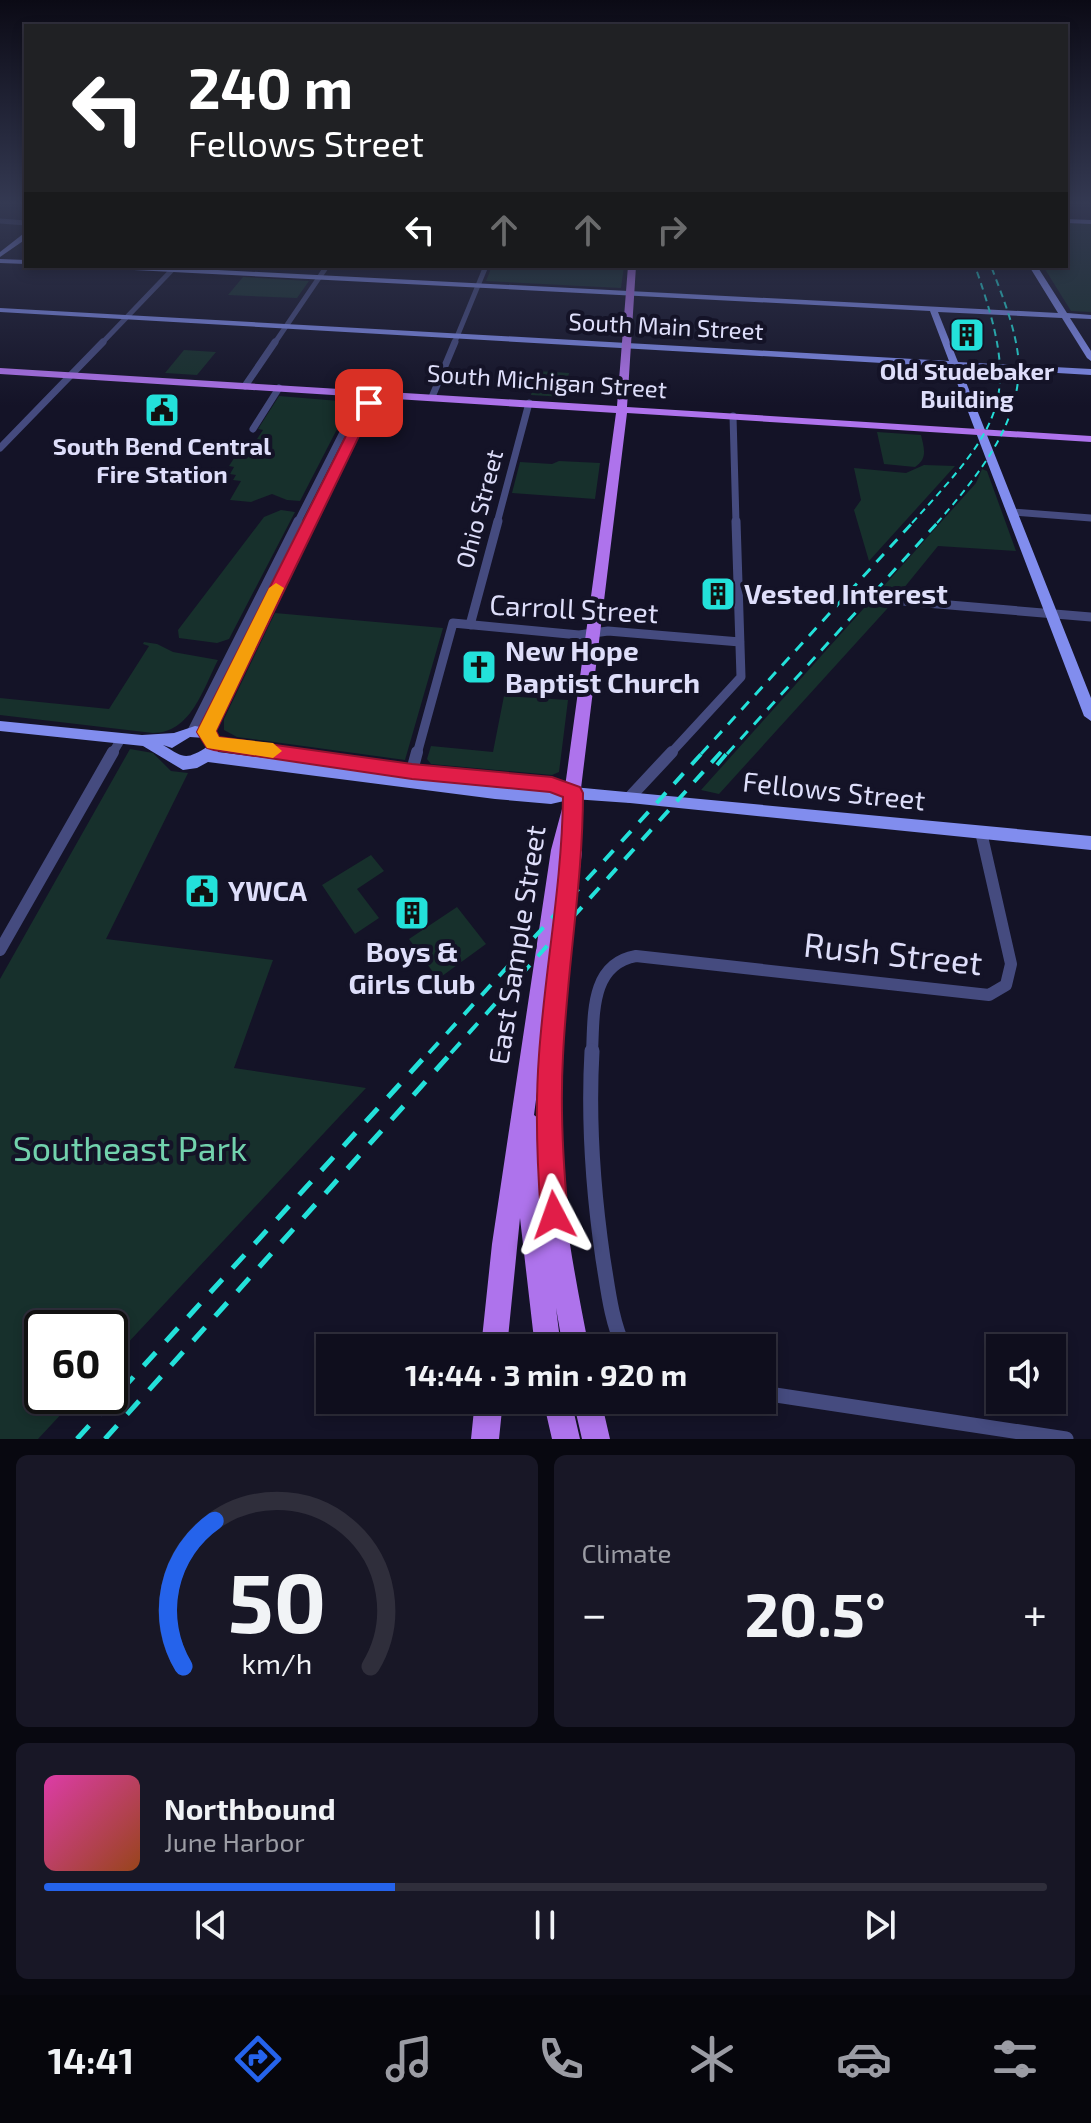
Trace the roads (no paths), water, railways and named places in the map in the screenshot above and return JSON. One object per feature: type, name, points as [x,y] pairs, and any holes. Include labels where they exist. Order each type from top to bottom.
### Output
[{"type":"main road","name":"East Sample Street","points":[[495,1334],[560,850],[572,801],[621,409],[631,319],[631,271]]},
{"type":"main road","name":"South Michigan Street","points":[[0,371],[1091,439]]},
{"type":"main road","points":[[572,801],[573,851],[551,1055],[549,1152],[560,1258],[574,1334]]},
{"type":"main road","points":[[532,1058],[529,1155],[532,1226],[546,1334]]},
{"type":"main road","points":[[485,1439],[488,1414]]},
{"type":"main road","points":[[560,1414],[566,1439]]},
{"type":"main road","points":[[590,1414],[596,1439]]},
{"type":"street","points":[[0,448],[171,271]]},
{"type":"street","points":[[196,271],[1091,317]]},
{"type":"street","points":[[245,386],[324,271]]},
{"type":"street","points":[[432,397],[484,271]]},
{"type":"street","points":[[1036,271],[1091,358]]},
{"type":"street","points":[[933,309],[1091,716]]},
{"type":"street","name":"South Main Street","points":[[0,310],[1091,372]]},
{"type":"street","points":[[253,429],[279,388]]},
{"type":"street","points":[[205,741],[368,394]]},
{"type":"street","points":[[205,741],[368,394]]},
{"type":"street","name":"Ohio Street","points":[[470,625],[529,403]]},
{"type":"street","points":[[630,797],[739,682],[733,416]]},
{"type":"street","points":[[1012,512],[1091,518]]},
{"type":"street","points":[[902,601],[1091,617]]},
{"type":"street","name":"Carroll Street","points":[[410,778],[453,623],[579,635],[608,631],[740,642]]},
{"type":"street","points":[[0,726],[142,741],[177,738],[205,741]]},
{"type":"street","points":[[142,741],[169,753],[177,738]]},
{"type":"street","points":[[0,950],[6,929],[121,739]]},
{"type":"street","name":"Fellows Street","points":[[169,753],[176,762],[183,764],[205,741],[410,778],[572,801],[630,797],[1091,843]]},
{"type":"street","name":"Rush Street","points":[[617,1334],[602,1253],[590,1138],[591,1069],[603,977],[616,961],[642,955],[967,994],[996,993],[1006,985],[1011,964],[981,832]]},
{"type":"street","points":[[776,1395],[1066,1439]]},
{"type":"railway","points":[[912,523],[967,459],[985,432],[996,406],[1000,379],[998,348],[977,271]]},
{"type":"railway","points":[[937,523],[982,467],[1006,425],[1014,402],[1018,355],[993,271]]},
{"type":"railway","points":[[701,754],[914,521]]},
{"type":"railway","points":[[727,754],[939,521]]},
{"type":"railway","points":[[429,1053],[703,752]]},
{"type":"railway","points":[[451,1053],[721,752],[719,754]]},
{"type":"railway","points":[[717,765],[728,752]]},
{"type":"railway","points":[[77,1439],[430,1051]]},
{"type":"railway","points":[[105,1439],[453,1051]]},
{"type":"place","name":"Old Studebaker Building","points":[[967,335]]},
{"type":"place","name":"South Bend Central Fire Station","points":[[162,410]]},
{"type":"place","name":"Vested Interest","points":[[718,594]]},
{"type":"place","name":"New Hope Baptist Church","points":[[479,667]]},
{"type":"place","name":"YWCA","points":[[202,891]]},
{"type":"place","name":"Boys & Girls Club","points":[[412,913]]},
{"type":"park label","name":"Southeast Park","points":[[130,1149]]}]
